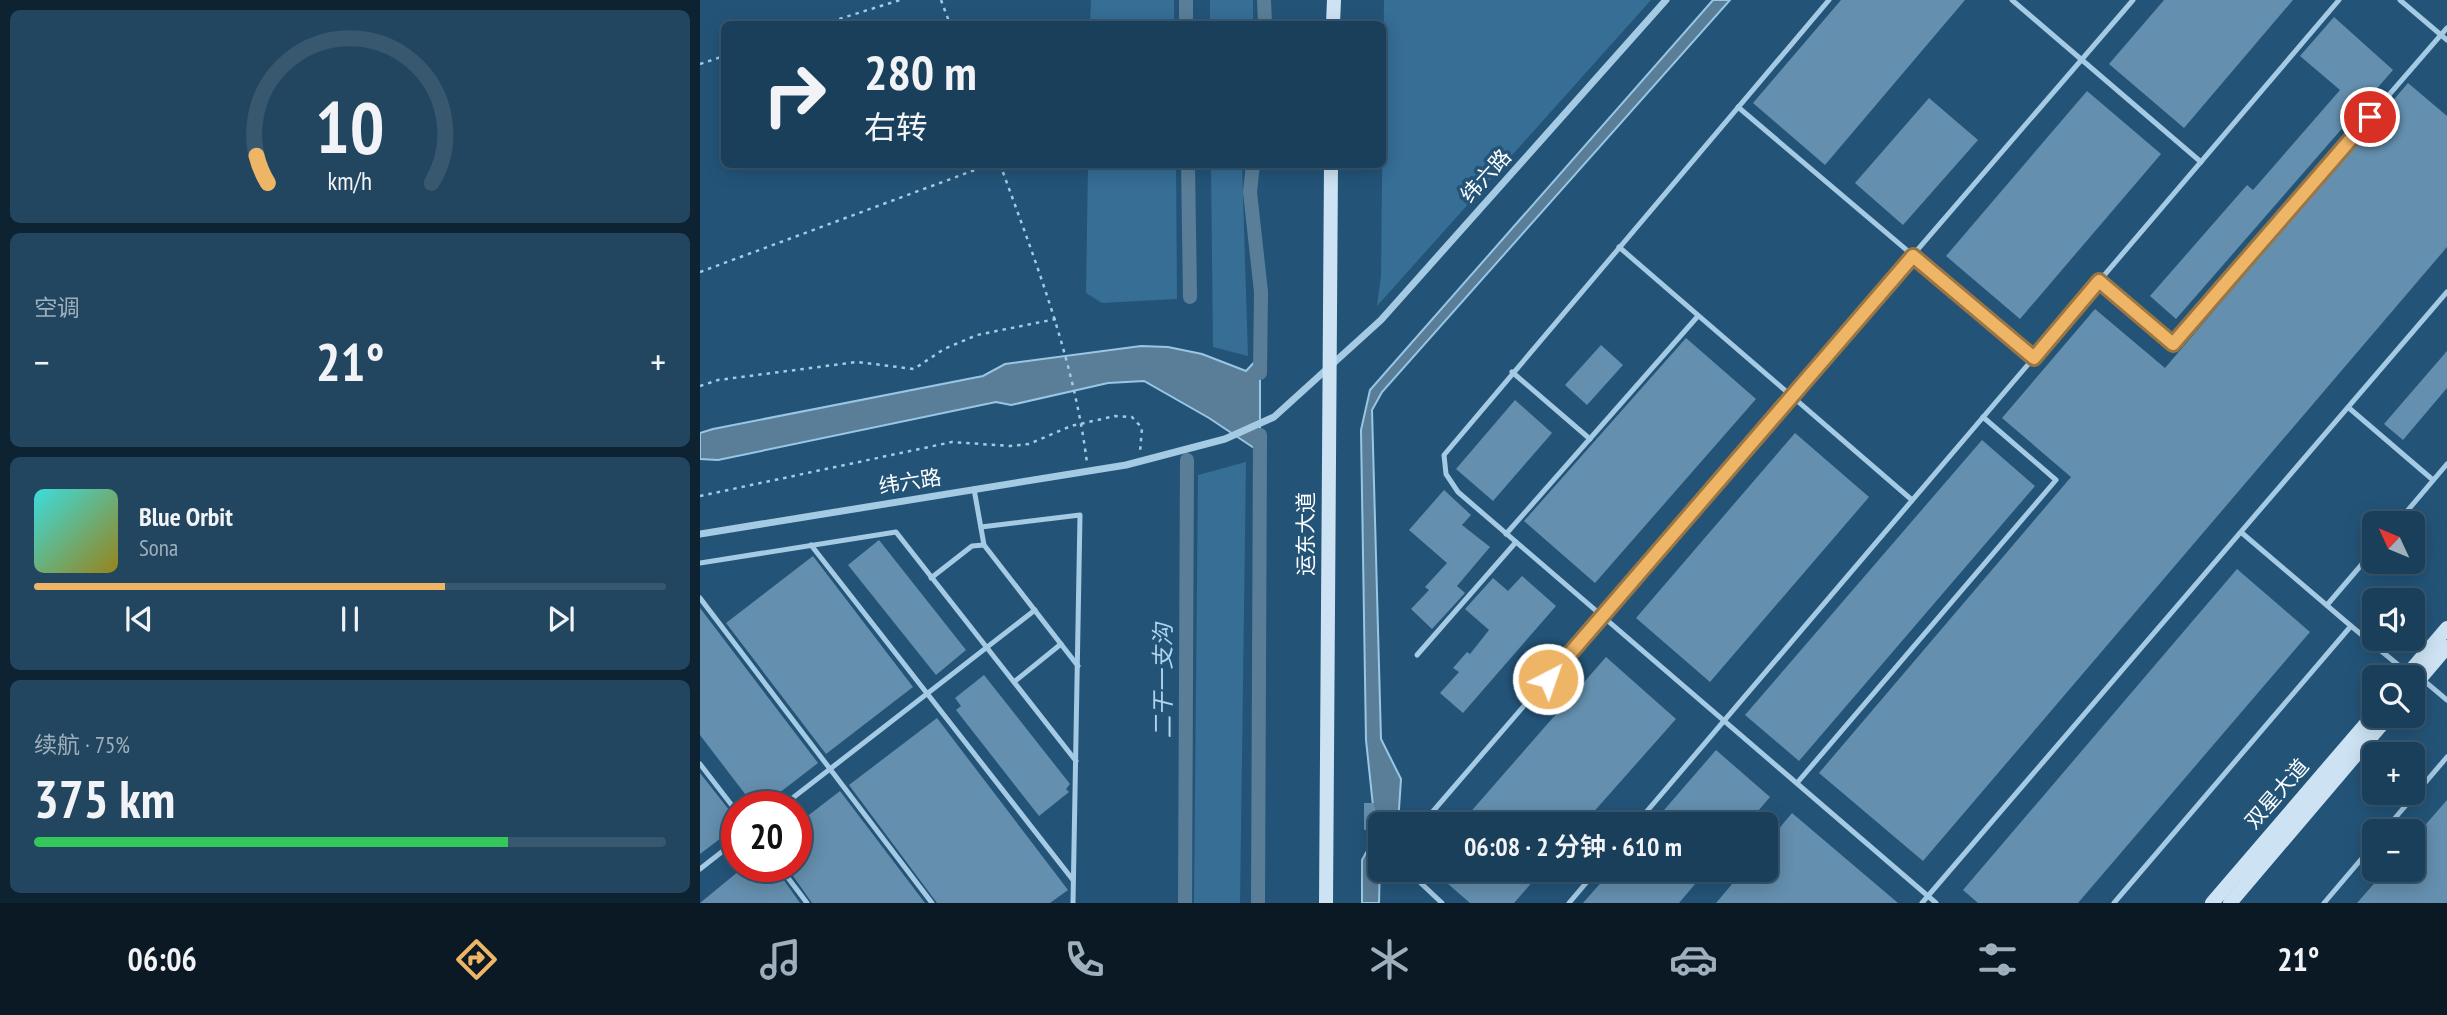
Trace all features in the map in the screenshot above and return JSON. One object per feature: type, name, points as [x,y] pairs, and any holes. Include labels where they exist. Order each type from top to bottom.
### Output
[{"type":"street","points":[[1333,21],[1334,0]]},
{"type":"street","name":"纬六路","points":[[700,534],[1126,465],[1250,429],[1274,417],[1381,320],[1666,0]]},
{"type":"street","name":"运东大道","points":[[1325,903],[1331,168]]},
{"type":"street","points":[[2421,665],[2447,628]]},
{"type":"street","points":[[2425,666],[2447,647]]},
{"type":"street","name":"双星大道","points":[[2212,903],[2362,728]]},
{"type":"street","name":"双星大道","points":[[2230,903],[2379,728]]},
{"type":"lane","points":[[1829,0],[1444,455],[1446,474],[1458,492],[1936,903]]},
{"type":"lane","points":[[2012,0],[2201,162]]},
{"type":"lane","points":[[1432,812],[2133,0]]},
{"type":"lane","points":[[1646,812],[2339,0]]},
{"type":"lane","points":[[2400,0],[2447,40]]},
{"type":"lane","points":[[2099,281],[2173,344],[2447,28]]},
{"type":"lane","points":[[1738,107],[2034,358]]},
{"type":"lane","points":[[1619,247],[1912,500]]},
{"type":"lane","points":[[1922,903],[2447,292]]},
{"type":"lane","points":[[1506,534],[1698,316]]},
{"type":"lane","points":[[1512,372],[1590,439]]},
{"type":"lane","points":[[2349,408],[2433,480]]},
{"type":"lane","points":[[1797,783],[2056,480],[1983,417]]},
{"type":"lane","points":[[2407,511],[2447,464]]},
{"type":"lane","points":[[974,489],[984,545],[1078,666]]},
{"type":"lane","points":[[981,527],[1080,515],[1073,903]]},
{"type":"lane","points":[[700,563],[896,532],[1076,761]]},
{"type":"lane","points":[[2242,533],[2398,665]]},
{"type":"lane","points":[[1417,655],[1516,542]]},
{"type":"lane","points":[[811,545],[1073,880]]},
{"type":"lane","points":[[931,578],[972,546],[984,545]]},
{"type":"lane","points":[[2327,605],[2362,564]]},
{"type":"lane","points":[[700,598],[932,903]]},
{"type":"lane","points":[[802,791],[1035,610]]},
{"type":"lane","points":[[2114,903],[2351,626]]},
{"type":"lane","points":[[1014,682],[1061,645]]},
{"type":"lane","points":[[2425,686],[2447,700]]},
{"type":"lane","points":[[2395,819],[2447,757]]},
{"type":"lane","points":[[700,764],[721,791]]},
{"type":"lane","points":[[700,869],[721,853]]},
{"type":"lane","points":[[2324,903],[2362,858]]},
{"type":"lane","points":[[791,882],[807,903]]},
{"type":"lane","points":[[1420,882],[1443,903]]},
{"type":"lane","points":[[1569,903],[1587,882]]},
{"type":"path","points":[[833,21],[900,0]]},
{"type":"path","points":[[941,0],[949,21]]},
{"type":"path","points":[[700,64],[721,57]]},
{"type":"path","points":[[700,272],[979,168]]},
{"type":"path","points":[[1001,168],[1056,318],[1079,406],[1088,471]]},
{"type":"path","points":[[700,386],[718,380],[857,362],[914,369],[944,349],[977,335],[1056,318]]},
{"type":"path","points":[[700,496],[952,442],[1010,446],[1030,444],[1071,426],[1115,416],[1132,417],[1142,428],[1138,462]]},
{"type":"shaded area","points":[[1091,0],[1174,0],[1174,21],[1090,21]]},
{"type":"shaded area","points":[[1210,0],[1253,0],[1253,21],[1210,21]]},
{"type":"shaded area","points":[[1384,0],[1651,0],[1377,306],[1381,276],[1382,168],[1386,168],[1386,21],[1384,21]]},
{"type":"shaded area","points":[[1713,0],[1730,0],[1382,392],[1372,410],[1381,739],[1401,779],[1399,812],[1374,812],[1366,740],[1361,430],[1370,390]]},
{"type":"shaded area","points":[[1088,168],[1176,168],[1177,299],[1102,303],[1086,293]]},
{"type":"shaded area","points":[[1211,168],[1242,168],[1248,356],[1213,347]]},
{"type":"shaded area","points":[[1141,346],[1168,347],[1202,354],[1246,371],[1260,356],[1260,452],[1209,418],[1144,381],[1108,383],[1011,405],[996,402],[718,460],[700,459],[700,433],[713,429],[983,376],[1005,364]]},
{"type":"shaded area","points":[[1246,462],[1240,903],[1194,903],[1198,475]]},
{"type":"shaded area","points":[[1368,849],[1368,882],[1380,882],[1379,903],[1362,903],[1362,860]]},
{"type":"building","points":[[1841,0],[1965,0],[1825,165],[1753,103]]},
{"type":"building","points":[[2164,0],[2293,0],[2184,128],[2109,64]]},
{"type":"building","points":[[2334,17],[2393,70],[2176,319],[2150,296],[2247,185],[2253,190],[2340,90],[2300,56]]},
{"type":"building","points":[[2408,83],[2447,116],[2447,247],[1923,861],[1819,773],[2071,477],[2002,418],[2095,309],[2165,368]]},
{"type":"building","points":[[2087,91],[2161,154],[2020,319],[1946,256]]},
{"type":"building","points":[[1929,98],[1978,140],[1903,225],[1855,183]]},
{"type":"building","points":[[1686,338],[1756,399],[1595,583],[1524,521]]},
{"type":"building","points":[[1601,345],[1623,365],[1587,405],[1565,385]]},
{"type":"building","points":[[2447,351],[2447,388],[2403,440],[2384,424]]},
{"type":"building","points":[[1515,400],[1552,433],[1493,501],[1456,469]]},
{"type":"building","points":[[1795,433],[1869,497],[1710,682],[1636,618]]},
{"type":"building","points":[[1982,440],[2035,486],[1799,761],[1745,715]]},
{"type":"building","points":[[1444,490],[1471,515],[1462,525],[1490,547],[1457,586],[1465,593],[1432,629],[1411,609],[1429,590],[1425,587],[1447,563],[1409,530]]},
{"type":"building","points":[[879,540],[966,650],[936,675],[848,565]]},
{"type":"building","points":[[813,556],[913,687],[826,754],[726,623]]},
{"type":"building","points":[[2237,569],[2310,632],[2078,903],[1978,903],[1963,890]]},
{"type":"building","points":[[1522,576],[1556,606],[1463,713],[1440,693],[1459,672],[1453,668],[1467,652],[1470,654],[1489,630],[1465,609],[1493,578],[1508,591]]},
{"type":"building","points":[[700,608],[818,763],[782,791],[743,791],[700,735]]},
{"type":"building","points":[[1606,657],[1676,719],[1594,812],[1470,812]]},
{"type":"building","points":[[984,675],[1070,784],[1066,789],[1069,792],[1039,816],[956,710],[961,706],[955,698]]},
{"type":"building","points":[[937,718],[1068,890],[1050,903],[937,903],[849,785]]},
{"type":"building","points":[[1716,750],[1770,797],[1757,812],[1662,812]]},
{"type":"building","points":[[700,773],[721,800],[721,838],[700,854]]},
{"type":"building","points":[[840,791],[925,903],[812,903],[797,882],[812,882],[812,813]]},
{"type":"building","points":[[2447,800],[2447,903],[2357,903],[2375,882],[2425,882],[2425,825]]},
{"type":"building","points":[[1364,803],[1374,803],[1374,812],[1368,812],[1368,830],[1364,830]]},
{"type":"building","points":[[1792,813],[1898,903],[1716,903],[1734,882],[1778,882],[1778,830]]},
{"type":"building","points":[[726,882],[785,882],[800,903],[700,903]]},
{"type":"building","points":[[1446,882],[1532,882],[1514,903],[1470,903]]},
{"type":"building","points":[[1601,882],[1697,882],[1679,903],[1583,903]]},
{"type":"waterway","name":"二干一支沟","points":[[1186,0],[1186,21]]},
{"type":"waterway","points":[[1264,0],[1265,21]]},
{"type":"waterway","name":"二干一支沟","points":[[1188,168],[1190,297]]},
{"type":"waterway","points":[[1253,168],[1250,192],[1261,292],[1260,373]]},
{"type":"waterway","points":[[1258,903],[1260,435]]},
{"type":"waterway","name":"二干一支沟","points":[[1185,903],[1187,460]]},
{"type":"route","points":[[1548,679],[1913,256],[2034,358],[2099,281],[2173,344],[2370,117]]}]
